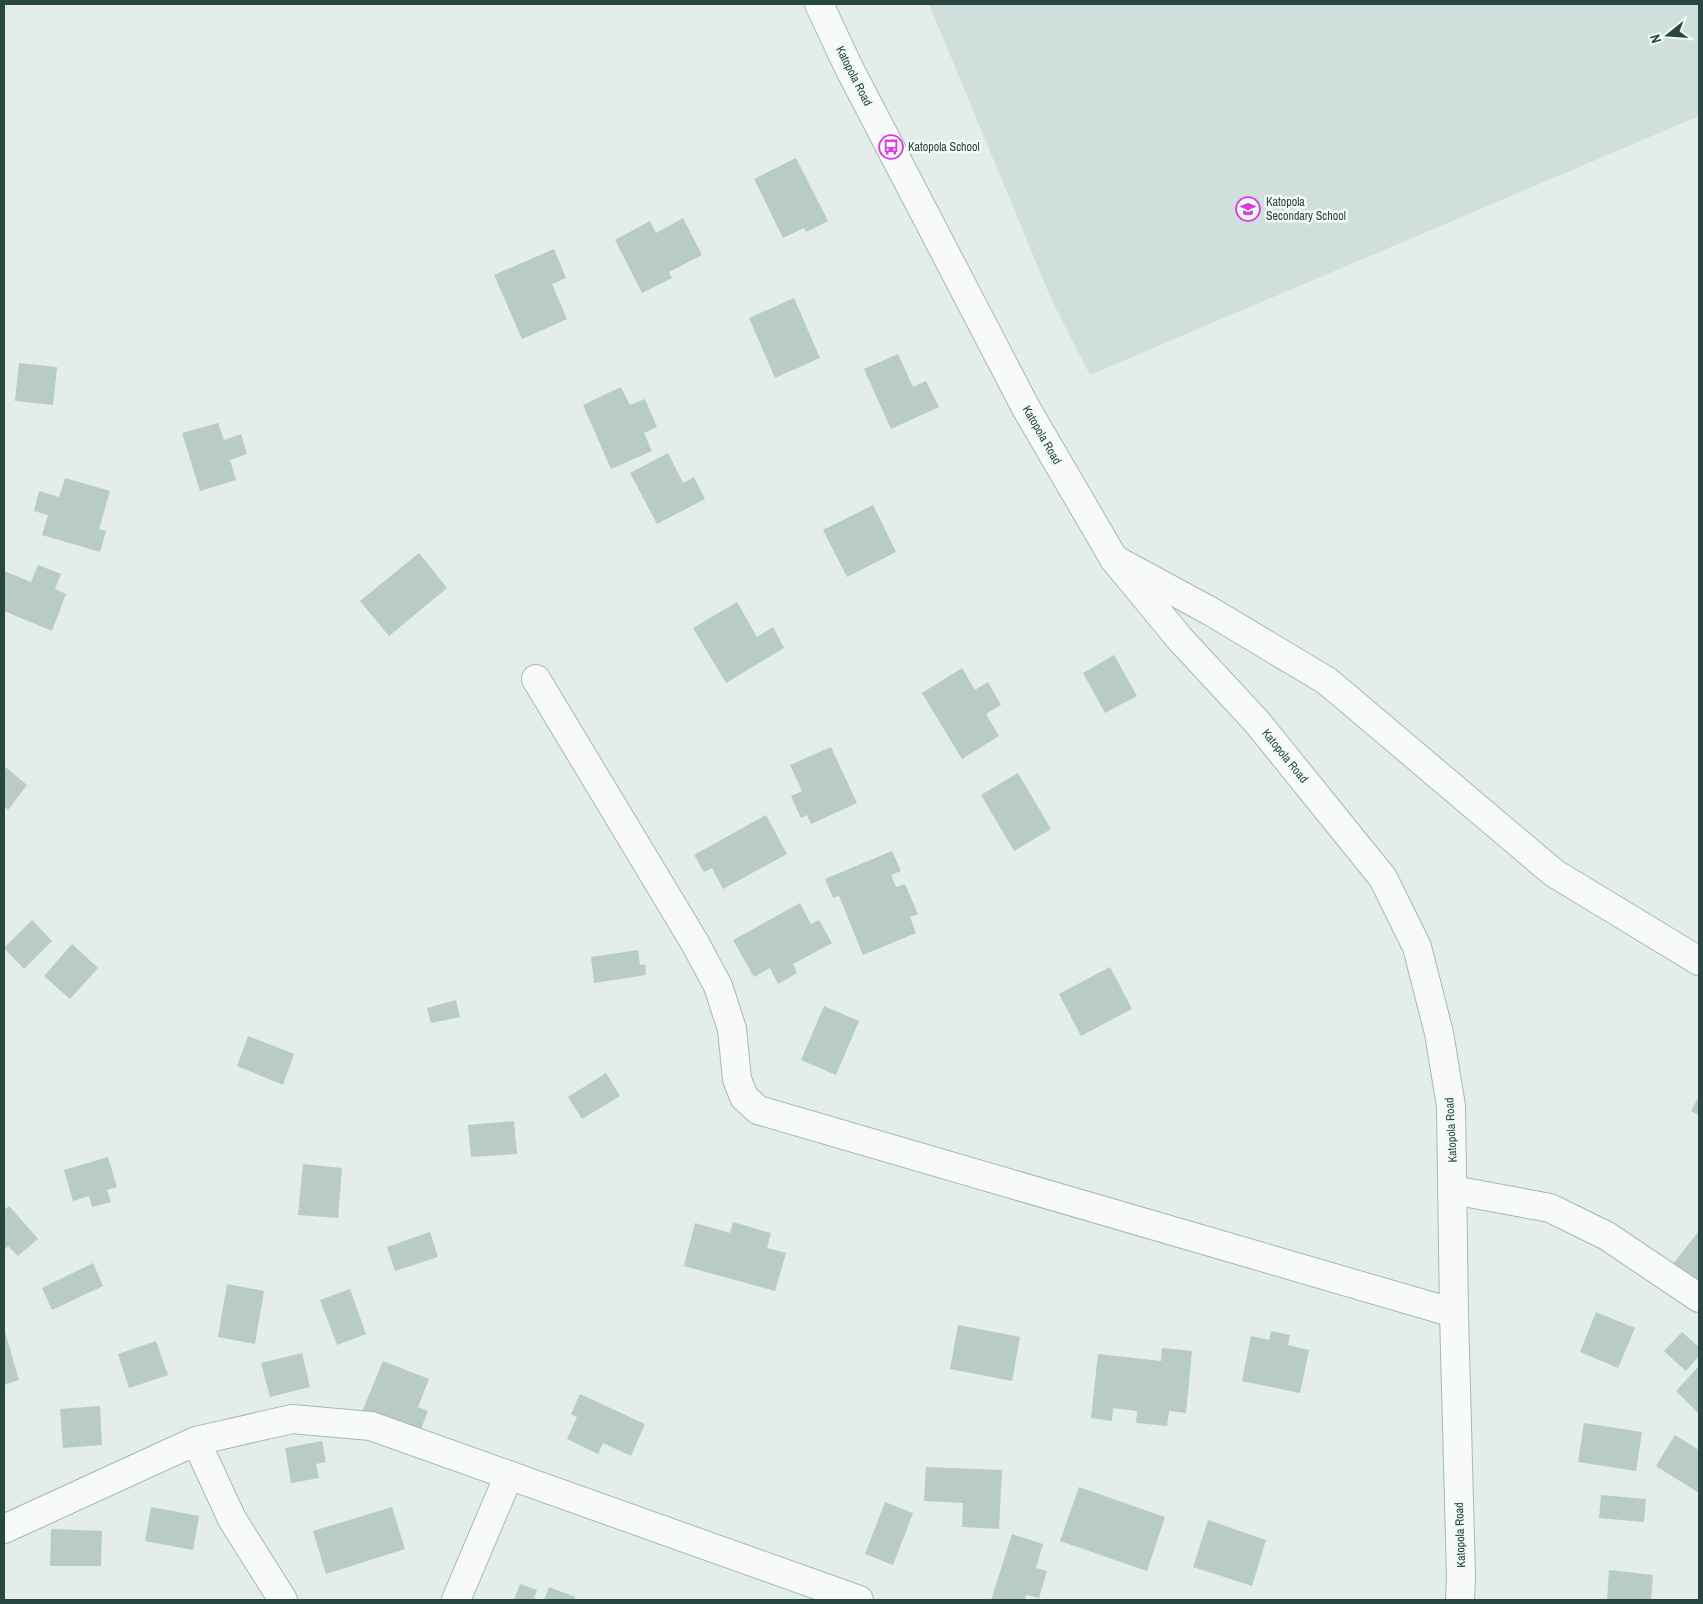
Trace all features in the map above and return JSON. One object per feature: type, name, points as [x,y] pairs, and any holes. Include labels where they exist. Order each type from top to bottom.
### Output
[{"type":"street","name":"Katopola Road","points":[[819,4],[850,68],[1026,408],[1114,559],[1180,639],[1257,722],[1383,878],[1417,947],[1439,1033],[1452,1106],[1460,1600]]},
{"type":"street","points":[[1114,559],[1210,611],[1327,681],[1554,873],[1699,961]]},
{"type":"street","points":[[536,679],[690,934],[718,986],[732,1029],[737,1079],[744,1097],[758,1110],[1454,1313]]},
{"type":"street","points":[[1453,1190],[1550,1208],[1607,1236],[1699,1298]]},
{"type":"street","points":[[4,1529],[196,1441],[292,1419],[371,1426],[859,1600]]},
{"type":"street","points":[[196,1441],[232,1519],[283,1600]]},
{"type":"street","points":[[456,1600],[509,1475]]},
{"type":"shaded area","name":"Katopola Secondary School","points":[[929,4],[1699,4],[1699,116],[1090,375],[1052,301]]},
{"type":"building","points":[[796,158],[828,221],[806,232],[804,228],[783,238],[754,179]]},
{"type":"building","points":[[683,218],[702,255],[669,272],[672,278],[642,293],[615,240],[650,221],[656,233]]},
{"type":"building","points":[[554,249],[566,278],[552,284],[567,319],[522,339],[494,275]]},
{"type":"building","points":[[794,298],[820,358],[775,378],[749,318]]},
{"type":"building","points":[[898,354],[913,387],[926,381],[939,407],[891,429],[864,369]]},
{"type":"building","points":[[19,363],[57,367],[53,405],[15,401]]},
{"type":"building","points":[[621,387],[630,405],[645,399],[657,427],[644,433],[652,451],[611,469],[583,405]]},
{"type":"building","points":[[218,423],[224,440],[241,434],[247,454],[230,460],[236,480],[200,491],[182,433]]},
{"type":"building","points":[[668,453],[683,483],[694,477],[705,499],[657,524],[630,473]]},
{"type":"building","points":[[65,478],[110,491],[99,529],[106,531],[100,552],[42,535],[48,515],[34,511],[39,491],[59,497]]},
{"type":"building","points":[[873,505],[896,552],[847,577],[823,530]]},
{"type":"building","points":[[419,553],[447,588],[389,636],[360,601]]},
{"type":"building","points":[[38,565],[61,574],[55,589],[66,594],[52,631],[4,611],[4,571],[31,582]]},
{"type":"building","points":[[737,602],[757,637],[773,627],[784,648],[726,683],[693,628]]},
{"type":"building","points":[[1114,655],[1137,696],[1105,713],[1083,673]]},
{"type":"building","points":[[962,668],[975,690],[988,682],[1001,705],[986,714],[999,736],[962,759],[922,693]]},
{"type":"building","points":[[831,747],[857,803],[811,824],[807,815],[801,818],[791,796],[802,791],[790,765]]},
{"type":"building","points":[[4,766],[27,785],[8,810],[4,806]]},
{"type":"building","points":[[1018,773],[1051,829],[1014,851],[981,795]]},
{"type":"building","points":[[766,815],[787,854],[723,889],[712,868],[704,872],[694,855]]},
{"type":"building","points":[[892,851],[901,871],[891,875],[896,887],[905,884],[918,914],[910,917],[916,933],[863,955],[839,896],[833,898],[825,879]]},
{"type":"building","points":[[800,903],[811,924],[819,920],[832,943],[793,964],[797,973],[778,984],[770,968],[754,977],[733,940]]},
{"type":"building","points":[[32,920],[52,941],[24,969],[4,948]]},
{"type":"building","points":[[72,944],[98,968],[70,999],[44,976]]},
{"type":"building","points":[[638,950],[640,965],[645,964],[646,975],[594,983],[591,957]]},
{"type":"building","points":[[1110,967],[1132,1009],[1081,1036],[1059,994]]},
{"type":"building","points":[[456,1000],[460,1017],[431,1023],[427,1008]]},
{"type":"building","points":[[824,1006],[859,1021],[836,1075],[801,1060]]},
{"type":"building","points":[[248,1036],[294,1054],[283,1085],[237,1066]]},
{"type":"building","points":[[606,1073],[620,1096],[582,1119],[568,1097]]},
{"type":"building","points":[[1699,1096],[1699,1115],[1691,1111]]},
{"type":"building","points":[[514,1121],[517,1154],[471,1157],[468,1125]]},
{"type":"building","points":[[108,1157],[117,1187],[107,1190],[111,1202],[92,1207],[89,1196],[73,1201],[64,1170]]},
{"type":"building","points":[[303,1164],[342,1168],[338,1218],[298,1215]]},
{"type":"building","points":[[9,1206],[38,1239],[18,1256],[8,1246],[4,1250],[4,1210]]},
{"type":"building","points":[[733,1222],[771,1233],[767,1248],[786,1253],[775,1291],[684,1266],[695,1223],[730,1233]]},
{"type":"building","points":[[1699,1231],[1699,1286],[1672,1265]]},
{"type":"building","points":[[430,1232],[438,1257],[395,1271],[387,1247]]},
{"type":"building","points":[[93,1263],[103,1286],[52,1310],[42,1288]]},
{"type":"building","points":[[227,1284],[264,1291],[255,1344],[218,1337]]},
{"type":"building","points":[[350,1289],[366,1334],[337,1345],[320,1300]]},
{"type":"building","points":[[1596,1312],[1635,1328],[1618,1368],[1580,1352]]},
{"type":"building","points":[[958,1325],[1020,1337],[1012,1381],[950,1369]]},
{"type":"building","points":[[1271,1331],[1290,1335],[1288,1345],[1309,1350],[1300,1393],[1242,1381],[1251,1336],[1269,1340]]},
{"type":"building","points":[[1682,1332],[1699,1347],[1699,1356],[1686,1371],[1664,1351]]},
{"type":"building","points":[[4,1333],[19,1380],[4,1385]]},
{"type":"building","points":[[156,1341],[168,1375],[129,1388],[118,1354]]},
{"type":"building","points":[[1162,1348],[1192,1351],[1186,1413],[1169,1411],[1167,1426],[1136,1423],[1137,1411],[1113,1408],[1112,1421],[1091,1418],[1098,1354],[1161,1361]]},
{"type":"building","points":[[302,1353],[310,1387],[270,1397],[261,1363]]},
{"type":"building","points":[[383,1361],[429,1379],[418,1407],[428,1411],[418,1437],[361,1414]]},
{"type":"building","points":[[1699,1366],[1699,1414],[1676,1391]]},
{"type":"building","points":[[580,1394],[645,1424],[631,1456],[603,1443],[598,1454],[567,1439],[577,1417],[571,1414]]},
{"type":"building","points":[[100,1406],[102,1445],[63,1448],[60,1409]]},
{"type":"building","points":[[1584,1423],[1642,1432],[1636,1471],[1578,1462]]},
{"type":"building","points":[[1675,1435],[1699,1450],[1699,1493],[1656,1466]]},
{"type":"building","points":[[322,1441],[326,1462],[316,1464],[319,1478],[291,1483],[285,1448]]},
{"type":"building","points":[[926,1467],[1002,1470],[999,1529],[962,1527],[963,1503],[924,1501]]},
{"type":"building","points":[[1079,1487],[1165,1517],[1147,1571],[1060,1541]]},
{"type":"building","points":[[1601,1495],[1646,1499],[1644,1522],[1599,1518]]},
{"type":"building","points":[[885,1502],[913,1513],[893,1565],[865,1554]]},
{"type":"building","points":[[151,1507],[199,1516],[193,1550],[145,1541]]},
{"type":"building","points":[[392,1507],[405,1549],[326,1574],[313,1531]]},
{"type":"building","points":[[1208,1520],[1266,1540],[1252,1586],[1193,1567]]},
{"type":"building","points":[[51,1529],[102,1531],[101,1566],[50,1566]]},
{"type":"building","points":[[1012,1534],[1043,1544],[1036,1568],[1047,1571],[1039,1598],[1026,1595],[1025,1600],[991,1600]]},
{"type":"building","points":[[1609,1570],[1653,1575],[1651,1600],[1607,1600]]},
{"type":"building","points":[[520,1584],[537,1590],[534,1598],[539,1600],[514,1600]]},
{"type":"building","points":[[549,1587],[575,1597],[574,1600],[544,1600]]},
{"type":"place","name":"Katopola School","points":[[891,147]]},
{"type":"place","name":"Katopola Secondary School","points":[[1248,209]]}]
